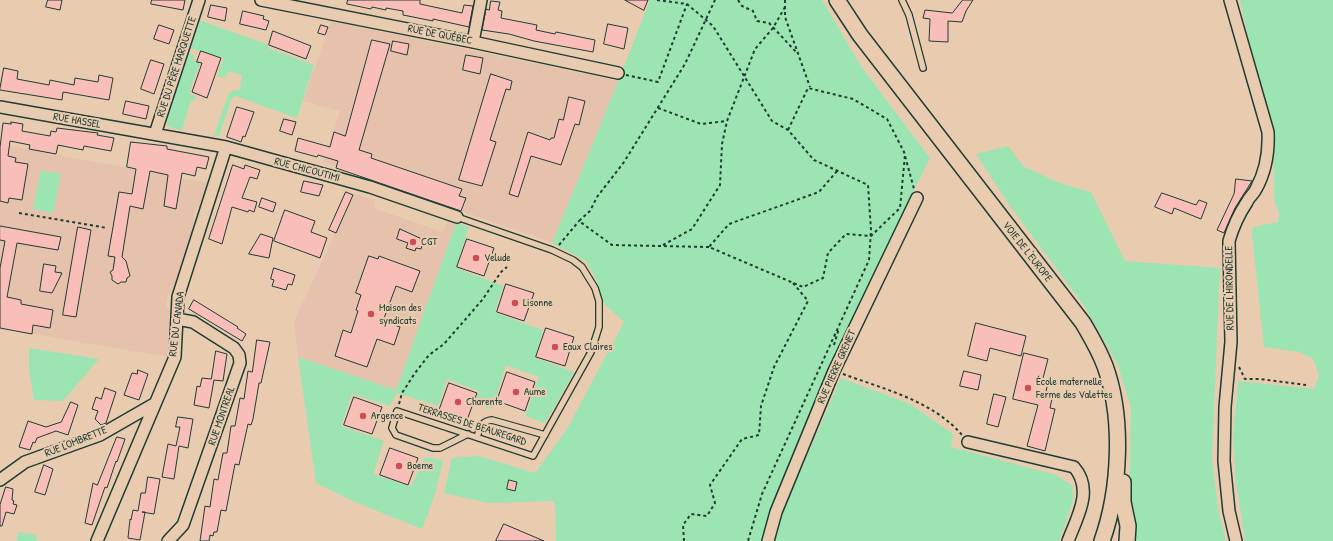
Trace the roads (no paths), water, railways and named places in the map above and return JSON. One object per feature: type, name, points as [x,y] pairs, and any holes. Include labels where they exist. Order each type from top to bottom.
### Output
[{"type":"main road","name":"VOIE DE L'EUROPE","points":[[837,0],[860,35],[1083,323],[1095,342],[1105,366],[1113,394],[1116,418],[1117,453],[1113,498],[1102,541]]},
{"type":"main road","name":"VOIE DE L'EUROPE","points":[[846,0],[871,38],[998,199],[1099,336],[1120,395],[1124,424],[1123,467],[1118,505],[1109,541]]},
{"type":"main road","points":[[1123,467],[1122,502],[1128,526],[1127,541]]},
{"type":"street","name":"RUE DU PÈRE MARQUETTE","points":[[155,134],[199,0]]},
{"type":"street","name":"RUE DE QUÉBEC","points":[[261,0],[473,42],[618,73]]},
{"type":"street","points":[[473,42],[481,0]]},
{"type":"street","name":"RUE DE L'HIRONDELLE","points":[[1230,0],[1268,132],[1269,153],[1266,167],[1256,189],[1232,228],[1229,241],[1231,290],[1230,352],[1224,461],[1229,511],[1236,541]]},
{"type":"street","name":"RUE HASSEL","points":[[0,107],[155,134]]},
{"type":"street","name":"RUE CHICOUTIMI","points":[[155,134],[226,147],[370,187],[457,217]]},
{"type":"street","name":"RUE DU CANADA","points":[[97,541],[175,357],[178,297],[226,147]]},
{"type":"street","name":"RUE PIERRE GRENET","points":[[768,541],[776,512],[834,371],[917,198]]},
{"type":"street","name":"RUE MONTREAL","points":[[168,541],[183,525],[240,363],[239,355],[234,348],[193,322],[177,319]]},
{"type":"street","name":"RUE LOMBRETTE","points":[[0,480],[24,462],[100,435],[154,404]]},
{"type":"street","points":[[968,442],[1074,467],[1082,476],[1084,490],[1082,503],[1068,541]]},
{"type":"lane","points":[[902,0],[909,14],[923,68]]},
{"type":"lane","name":"TERRASSES DE BEAUREGARD","points":[[457,217],[553,251],[573,260],[582,267],[590,277],[599,301],[600,318],[599,327],[591,352],[533,456],[468,434],[397,411],[392,428],[396,435],[433,448],[440,448],[468,434]]},
{"type":"lane","points":[[477,437],[482,424],[486,421],[492,420],[545,435]]},
{"type":"place","name":"CGT","points":[[413,242]]},
{"type":"place","name":"Velude","points":[[476,258]]},
{"type":"place","name":"Lisonne","points":[[515,303]]},
{"type":"place","name":"Maison des syndicats","points":[[371,314]]},
{"type":"place","name":"Eaux Claires","points":[[555,347]]},
{"type":"place","name":"École maternelle Ferme des Valettes","points":[[1028,388]]},
{"type":"place","name":"Aume","points":[[516,392]]},
{"type":"place","name":"Charente","points":[[458,402]]},
{"type":"place","name":"Argence","points":[[363,416]]},
{"type":"place","name":"Boeme","points":[[399,466]]}]
